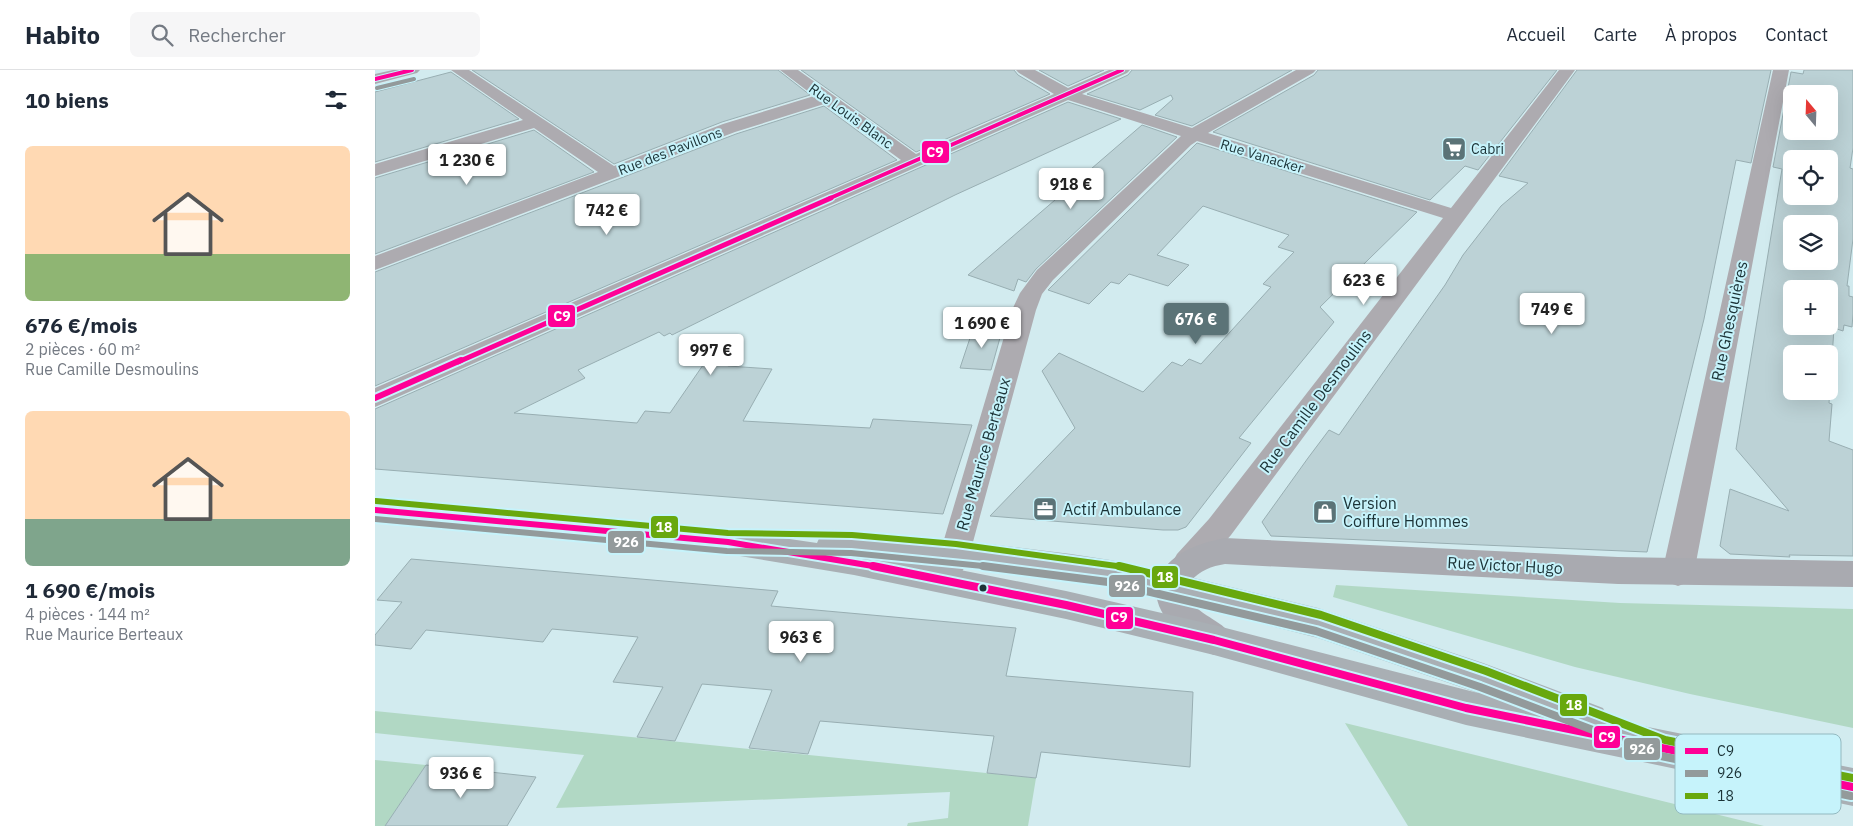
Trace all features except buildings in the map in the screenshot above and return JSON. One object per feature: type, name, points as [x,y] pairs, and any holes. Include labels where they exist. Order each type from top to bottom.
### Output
[{"type":"main road","points":[[375,510],[728,542],[844,560],[1066,605],[1214,640],[1466,708],[1675,750]]},
{"type":"main road","points":[[728,542],[851,544],[955,553],[1088,569],[1181,575],[1483,679],[1663,748]]},
{"type":"street","points":[[459,70],[613,173]]},
{"type":"street","name":"Rue Louis Blanc","points":[[788,70],[914,161]]},
{"type":"street","name":"Rue Vanacker","points":[[1024,70],[1068,94],[1456,216]]},
{"type":"street","points":[[375,398],[1122,70]]},
{"type":"street","name":"Rue Maurice Berteaux","points":[[934,579],[947,568],[955,553],[1024,310],[1031,293],[1054,266],[1193,134],[1308,70]]},
{"type":"street","name":"Rue Camille Desmoulins","points":[[1181,575],[1220,527],[1567,70]]},
{"type":"street","name":"Rue Ghesquières","points":[[1678,573],[1781,70]]},
{"type":"street","points":[[375,79],[402,71]]},
{"type":"street","name":"Rue des Pavillons","points":[[375,264],[749,121],[826,98]]},
{"type":"street","points":[[375,170],[536,122]]},
{"type":"street","name":"Rue Victor Hugo","points":[[1181,575],[1204,555],[1225,551],[1678,573],[1754,575],[1853,574]]},
{"type":"street","points":[[1181,575],[1174,603],[1184,618],[1214,640]]},
{"type":"green space","points":[[1336,585],[1620,603],[1853,609],[1853,728],[1690,694],[1575,667],[1333,597]]},
{"type":"green space","points":[[375,711],[1036,778],[1028,826],[907,826],[908,823],[948,818],[950,792],[556,808],[584,755],[375,733]]},
{"type":"green space","points":[[1345,723],[1675,804],[1675,814],[1715,814],[1764,826],[1408,826]]},
{"type":"green space","points":[[375,760],[426,765],[385,826],[375,826]]},
{"type":"transit line","name":"C9","points":[[375,79],[412,70]]},
{"type":"transit line","name":"C9","points":[[375,398],[1122,70]]},
{"type":"transit line","name":"926","points":[[377,88],[414,79]]},
{"type":"transit line","name":"18","points":[[376,501],[728,533],[852,535],[956,544],[1112,564],[1321,615],[1486,671],[1665,740],[1675,742]]},
{"type":"transit line","name":"C9","points":[[375,510],[728,542],[854,562],[1066,605],[1214,640],[1466,708],[1675,751]]},
{"type":"transit line","name":"926","points":[[375,519],[727,551],[851,553],[954,562],[1108,582],[1316,631],[1480,687],[1661,756],[1675,759]]},
{"type":"transit line","name":"18","points":[[1841,776],[1853,778]]},
{"type":"transit line","name":"C9","points":[[1841,785],[1853,787]]},
{"type":"transit line","name":"926","points":[[1841,794],[1851,796]]},
{"type":"place","name":"Cabri","points":[[1454,149]]},
{"type":"place","name":"Actif Ambulance","points":[[1045,509]]},
{"type":"place","name":"Version Coiffure Hommes","points":[[1325,512]]}]
